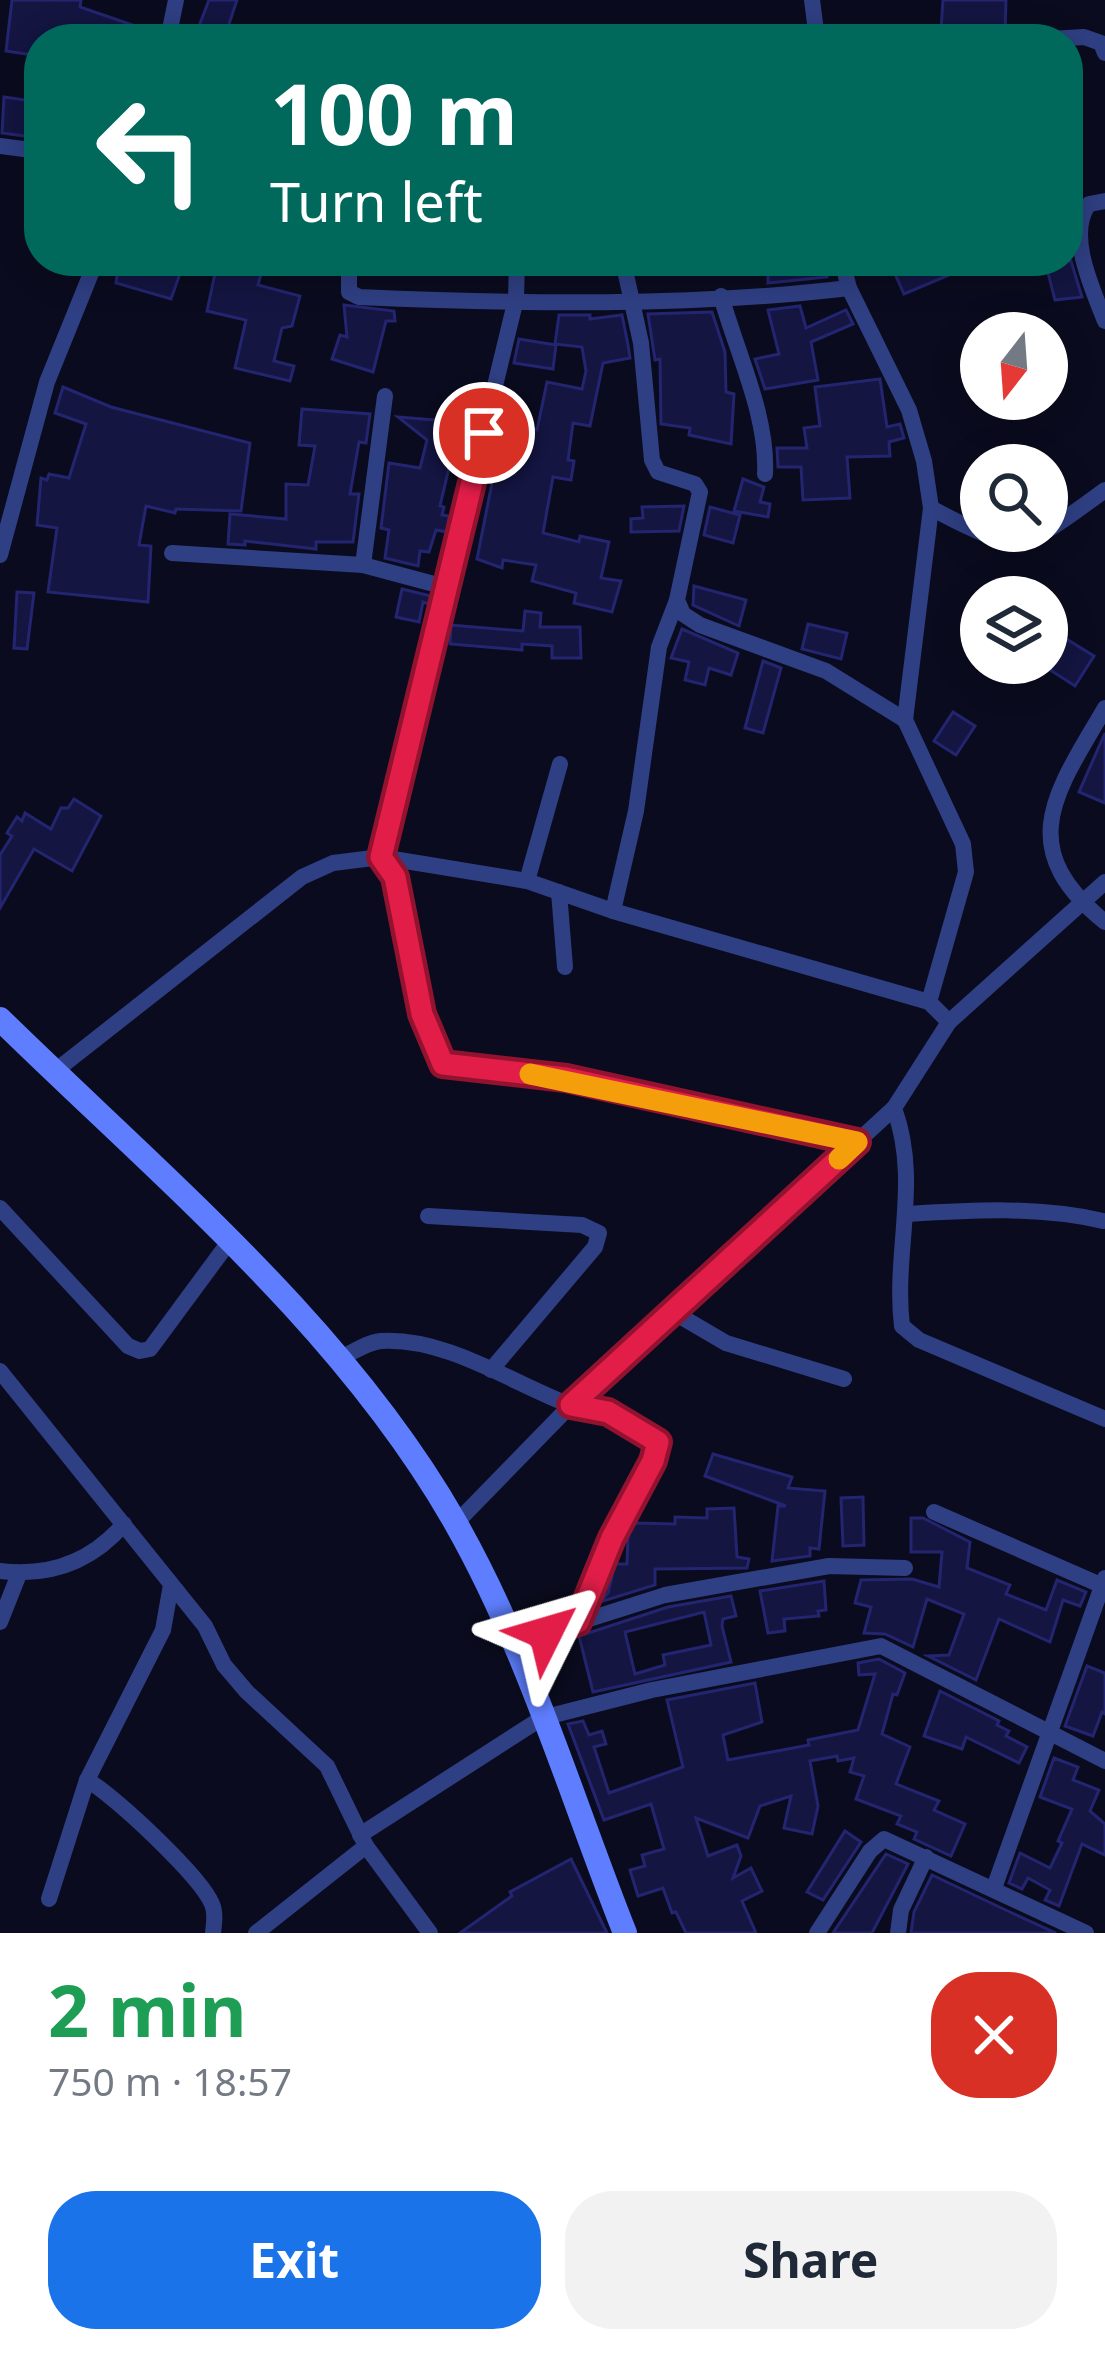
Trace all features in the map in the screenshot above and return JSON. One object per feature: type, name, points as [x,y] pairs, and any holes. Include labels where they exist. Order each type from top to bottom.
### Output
[{"type":"street","points":[[1083,248],[1105,321]]},
{"type":"street","points":[[0,555],[47,382],[90,276]]},
{"type":"street","points":[[350,276],[349,292],[359,296],[632,299],[849,288]]},
{"type":"street","points":[[517,276],[516,299],[449,588],[381,857],[395,877],[422,1014],[443,1064],[566,1078],[857,1142]]},
{"type":"street","points":[[613,911],[636,812],[659,647],[676,600],[700,492],[695,484],[658,472],[652,460],[627,276]]},
{"type":"street","points":[[846,276],[909,410],[925,461],[931,508],[905,720],[963,844],[966,872],[929,1002]]},
{"type":"street","points":[[722,296],[740,364],[757,405],[767,447],[765,474]]},
{"type":"street","points":[[363,565],[385,396]]},
{"type":"street","points":[[931,508],[978,534],[1019,544],[1043,535],[1105,490]]},
{"type":"street","points":[[172,553],[363,565],[449,588]]},
{"type":"street","points":[[676,600],[683,614],[700,625],[826,671],[905,720]]},
{"type":"street","points":[[1105,708],[1071,760],[1051,806],[1049,833],[1055,870],[1105,922]]},
{"type":"street","points":[[527,881],[560,764]]},
{"type":"street","points":[[54,1072],[212,943],[302,877],[333,863],[381,857],[527,881],[613,911],[929,1002],[949,1022]]},
{"type":"street","points":[[456,1523],[571,1405],[894,1108],[949,1022],[1105,882]]},
{"type":"street","points":[[559,892],[565,967]]},
{"type":"street","points":[[0,1019],[229,1243],[339,1359],[404,1442],[456,1523],[514,1643],[625,1933]]},
{"type":"street","points":[[894,1108],[905,1137],[908,1214],[899,1304],[902,1326],[919,1340],[1105,1419]]},
{"type":"street","points":[[0,1208],[128,1346],[140,1351],[151,1348],[229,1243]]},
{"type":"street","points":[[908,1214],[983,1209],[1070,1214],[1103,1221]]},
{"type":"street","points":[[428,1216],[582,1225],[599,1233],[595,1247],[491,1370]]},
{"type":"street","points":[[673,1312],[726,1343],[844,1379]]},
{"type":"street","points":[[339,1359],[377,1341],[416,1344],[571,1405],[608,1412],[658,1442],[578,1622]]},
{"type":"street","points":[[0,1371],[205,1627],[236,1678],[327,1766],[363,1841],[430,1933]]},
{"type":"street","points":[[934,1512],[1104,1583],[994,1888]]},
{"type":"street","points":[[0,1622],[9,1572],[64,1567],[103,1548],[124,1523]]},
{"type":"street","points":[[514,1643],[665,1595],[829,1566],[905,1568]]},
{"type":"street","points":[[49,1900],[87,1780],[163,1630],[171,1585]]},
{"type":"street","points":[[256,1933],[363,1841],[542,1718],[652,1690],[881,1646],[1105,1761]]},
{"type":"street","points":[[87,1780],[117,1800],[205,1894],[214,1916],[213,1933]]},
{"type":"street","points":[[817,1933],[870,1851],[884,1839],[1086,1933]]},
{"type":"street","points":[[898,1933],[902,1910],[926,1857]]},
{"type":"building","points":[[12,0],[81,0],[80,7],[130,24],[24,24],[24,54],[6,51]]},
{"type":"building","points":[[209,0],[237,0],[229,24],[200,24]]},
{"type":"building","points":[[943,0],[1006,0],[1005,24],[941,24]]},
{"type":"building","points":[[4,97],[24,100],[24,136],[2,133]]},
{"type":"building","points":[[117,276],[179,276],[171,299],[116,283]]},
{"type":"building","points":[[214,276],[260,276],[258,285],[300,296],[292,326],[282,328],[274,361],[294,366],[290,381],[235,368],[246,320],[207,311]]},
{"type":"building","points":[[768,276],[827,277],[768,283]]},
{"type":"building","points":[[896,276],[947,276],[904,294]]},
{"type":"building","points":[[1049,276],[1076,276],[1082,297],[1055,300]]},
{"type":"building","points":[[344,305],[394,311],[395,321],[386,321],[373,372],[332,359],[340,335],[347,337]]},
{"type":"building","points":[[800,306],[806,328],[846,310],[853,324],[811,342],[818,380],[765,389],[755,359],[779,354],[768,310]]},
{"type":"building","points":[[712,312],[725,352],[726,392],[734,394],[731,444],[689,435],[690,428],[661,424],[660,359],[655,360],[648,314]]},
{"type":"building","points":[[559,315],[590,315],[590,319],[622,315],[628,345],[630,358],[603,363],[590,426],[573,423],[568,460],[574,461],[571,480],[553,477],[543,533],[579,542],[580,536],[609,542],[601,578],[621,581],[612,612],[574,603],[576,593],[532,581],[536,565],[503,560],[502,568],[477,559],[493,478],[487,477],[503,423],[537,430],[547,382],[582,389],[586,371],[582,347],[555,344]]},
{"type":"building","points":[[519,339],[556,345],[553,369],[514,363]]},
{"type":"building","points":[[880,379],[887,427],[900,424],[904,438],[889,442],[890,456],[847,457],[850,498],[803,500],[801,467],[778,467],[777,448],[807,448],[804,428],[820,426],[815,387]]},
{"type":"building","points":[[63,387],[111,407],[250,443],[241,511],[176,509],[175,513],[146,506],[139,545],[151,546],[148,602],[48,592],[57,528],[37,525],[41,478],[47,480],[49,474],[69,478],[86,424],[55,413]]},
{"type":"building","points":[[302,409],[370,414],[366,443],[359,442],[350,494],[359,494],[353,542],[316,542],[316,549],[245,541],[245,545],[228,544],[230,514],[286,519],[286,484],[308,485],[315,446],[299,445]]},
{"type":"building","points":[[398,417],[435,420],[467,447],[461,459],[453,451],[440,506],[444,507],[442,515],[449,516],[447,532],[436,530],[429,552],[420,551],[418,566],[385,558],[389,530],[381,528],[389,463],[420,468],[427,440]]},
{"type":"building","points":[[743,479],[764,487],[760,502],[770,504],[768,517],[734,511]]},
{"type":"building","points":[[684,506],[679,531],[631,532],[631,519],[643,518],[642,507]]},
{"type":"building","points":[[710,507],[740,515],[733,543],[704,535]]},
{"type":"building","points":[[694,586],[746,600],[739,626],[693,605]]},
{"type":"building","points":[[402,589],[431,596],[429,604],[423,602],[419,622],[396,617]]},
{"type":"building","points":[[17,592],[34,593],[27,649],[14,648]]},
{"type":"building","points":[[525,611],[541,613],[540,627],[580,627],[581,658],[552,658],[552,646],[522,644],[522,650],[450,644],[451,625],[523,631]]},
{"type":"building","points":[[808,624],[847,633],[841,659],[802,649]]},
{"type":"building","points":[[682,629],[738,653],[731,675],[709,668],[705,685],[685,680],[689,662],[671,658]]},
{"type":"building","points":[[1068,640],[1094,656],[1075,686],[1068,682]]},
{"type":"building","points":[[763,661],[781,668],[763,733],[745,728]]},
{"type":"building","points":[[953,712],[975,726],[956,755],[934,741]]},
{"type":"building","points":[[1105,733],[1105,803],[1079,792]]},
{"type":"building","points":[[74,799],[101,816],[72,871],[34,849],[0,908],[0,855],[17,817],[22,821],[25,813],[51,829],[61,808],[68,808]]},
{"type":"building","points":[[713,1454],[792,1477],[788,1488],[825,1491],[819,1549],[810,1548],[810,1556],[772,1561],[778,1506],[786,1506],[705,1476]]},
{"type":"building","points":[[863,1497],[864,1545],[843,1546],[841,1498]]},
{"type":"building","points":[[734,1508],[737,1557],[749,1559],[747,1568],[655,1569],[655,1585],[600,1602],[608,1593],[615,1564],[627,1564],[628,1535],[635,1523],[675,1524],[675,1517],[707,1518],[707,1509]]},
{"type":"building","points":[[911,1518],[923,1518],[970,1542],[967,1568],[1010,1585],[1006,1594],[1046,1610],[1057,1580],[1086,1592],[1080,1606],[1063,1600],[1050,1642],[999,1619],[976,1680],[928,1656],[949,1655],[964,1614],[927,1599],[913,1647],[885,1634],[864,1633],[871,1607],[855,1603],[861,1580],[912,1579],[939,1587],[942,1552],[911,1552]]},
{"type":"building","points":[[824,1581],[826,1610],[818,1611],[819,1616],[784,1619],[785,1631],[768,1633],[760,1591]]},
{"type":"building","points":[[731,1596],[736,1616],[723,1619],[722,1626],[731,1662],[593,1692],[579,1636],[668,1607]],"holes":[[[704,1612],[711,1645],[663,1655],[665,1665],[635,1674],[625,1632]]]},
{"type":"building","points":[[879,1659],[905,1673],[897,1695],[893,1694],[882,1734],[910,1747],[896,1784],[939,1801],[934,1810],[965,1824],[951,1856],[914,1839],[917,1832],[897,1824],[901,1816],[856,1799],[864,1776],[850,1772],[854,1758],[838,1761],[837,1756],[810,1761],[818,1806],[812,1834],[784,1828],[791,1796],[760,1806],[748,1838],[696,1818],[708,1856],[737,1845],[741,1856],[733,1878],[751,1868],[762,1891],[742,1901],[756,1933],[686,1933],[663,1888],[638,1896],[630,1870],[645,1866],[642,1855],[664,1849],[651,1804],[604,1820],[568,1724],[583,1721],[589,1735],[602,1731],[606,1744],[594,1747],[609,1793],[683,1767],[667,1700],[755,1683],[762,1722],[723,1735],[728,1760],[809,1745],[808,1740],[858,1730],[875,1674],[859,1675],[858,1663]]},
{"type":"building","points":[[1087,1666],[1105,1673],[1105,1714],[1102,1712],[1093,1736],[1065,1726]]},
{"type":"building","points":[[940,1691],[999,1721],[997,1725],[1009,1731],[1006,1736],[1027,1747],[1019,1763],[966,1737],[962,1749],[924,1736]]},
{"type":"building","points":[[1054,1758],[1078,1767],[1073,1780],[1099,1790],[1090,1811],[1105,1824],[1105,1855],[1082,1844],[1059,1906],[1045,1900],[1050,1890],[1028,1878],[1022,1889],[1009,1883],[1020,1853],[1050,1868],[1062,1843],[1058,1841],[1072,1809],[1040,1797]]},
{"type":"building","points":[[845,1831],[861,1842],[823,1900],[807,1892]]},
{"type":"building","points":[[886,1854],[908,1864],[872,1933],[833,1933]]},
{"type":"building","points":[[571,1859],[607,1933],[460,1933],[512,1896],[510,1892]]},
{"type":"building","points":[[932,1875],[1056,1933],[911,1933],[914,1912]]},
{"type":"slow traffic","points":[[530,1074],[857,1142],[839,1159]]},
{"type":"route","points":[[484,433],[381,857],[395,877],[422,1014],[436,1057],[455,1069],[566,1078],[857,1142],[571,1405],[608,1412],[658,1442],[578,1622],[546,1633]]}]
